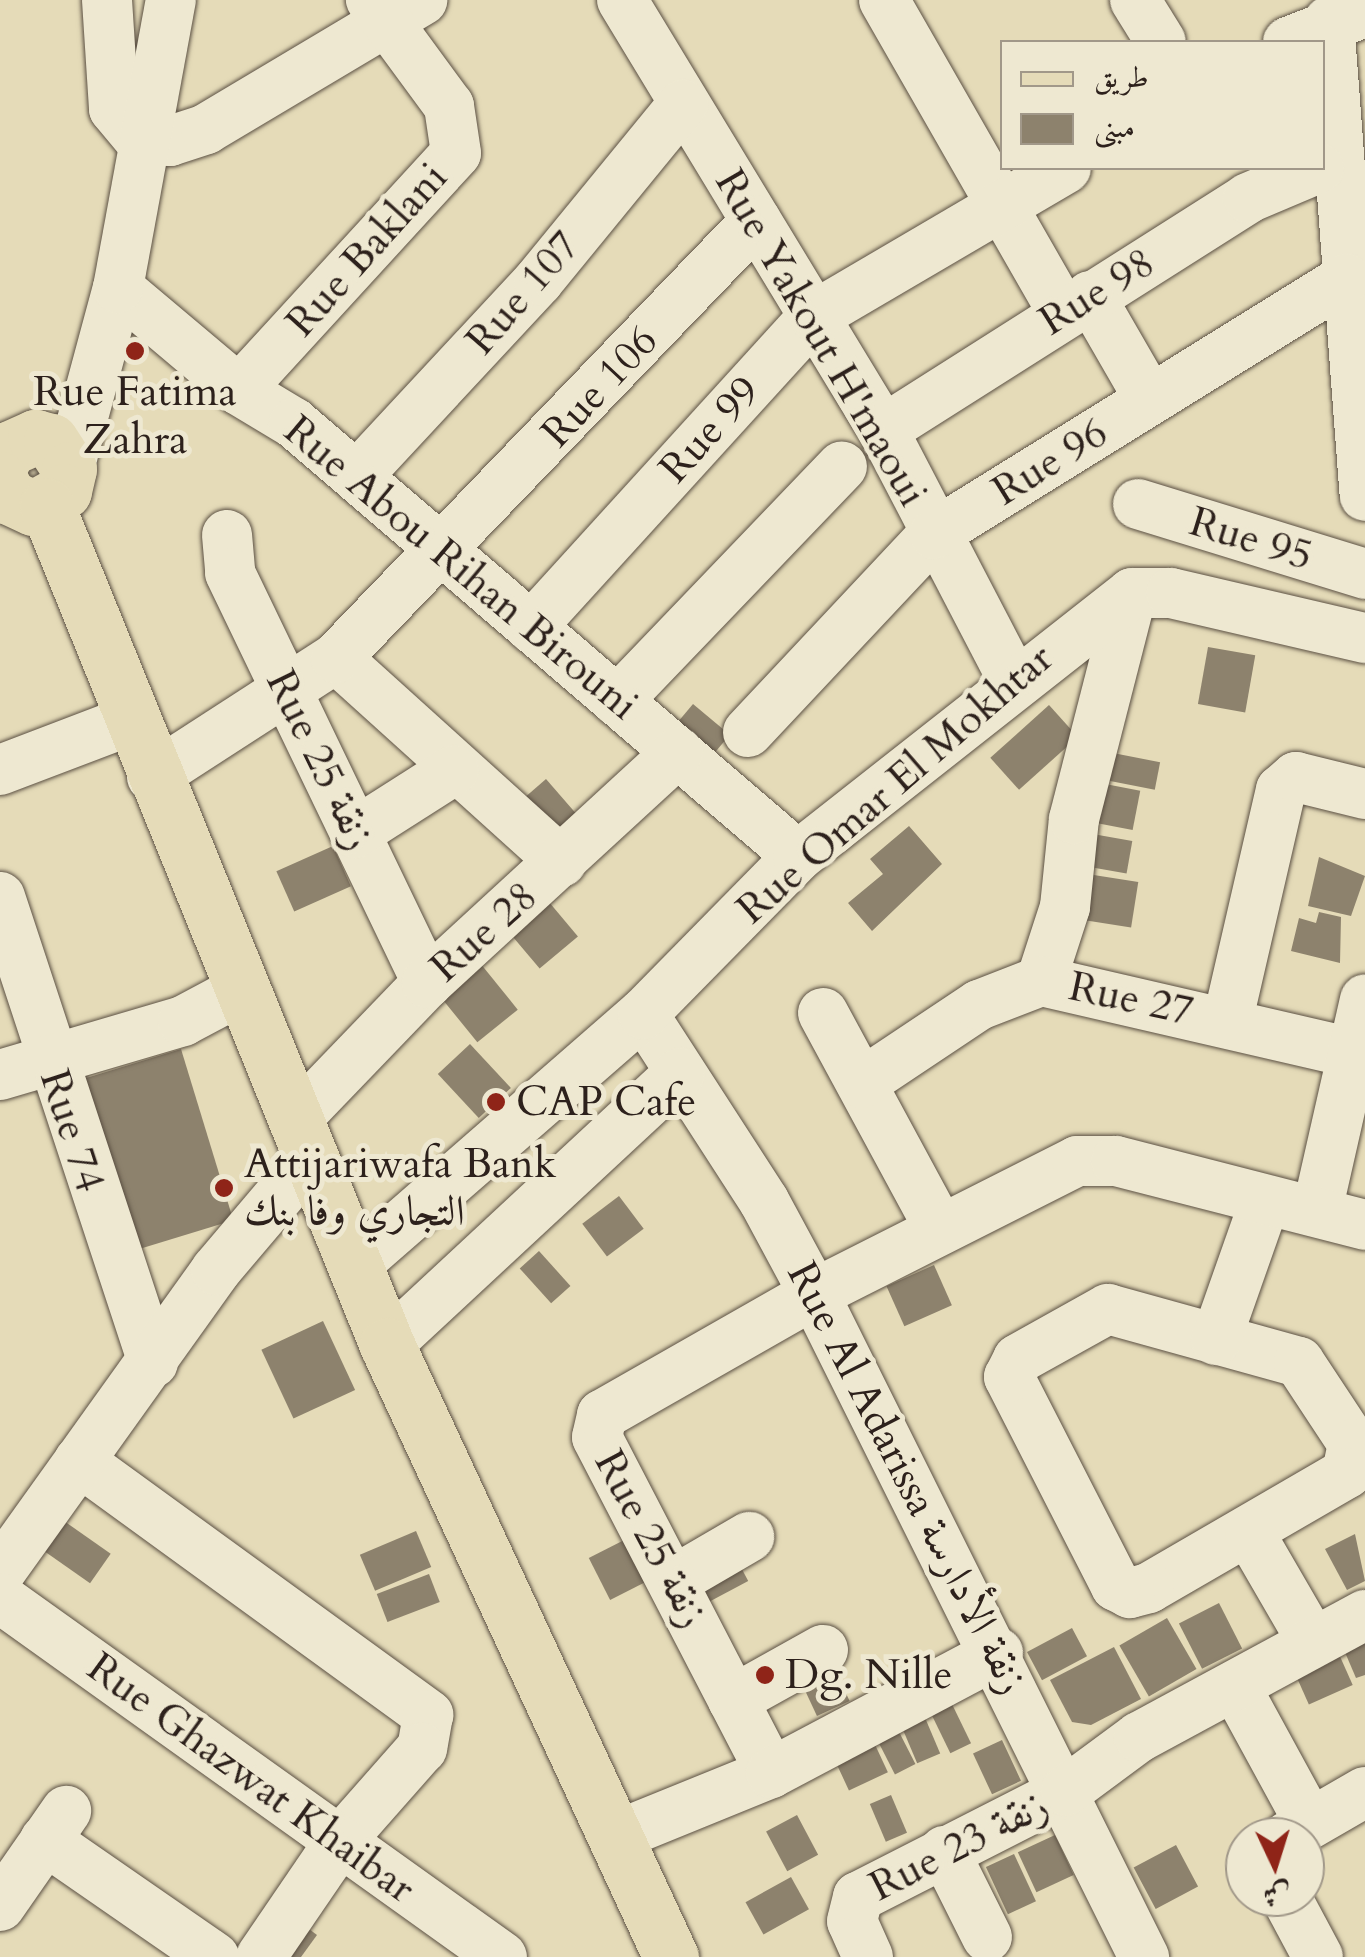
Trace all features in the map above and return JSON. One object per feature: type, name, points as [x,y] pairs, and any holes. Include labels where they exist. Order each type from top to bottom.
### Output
[{"type":"main road","points":[[23,464],[152,777],[245,988],[387,1346],[671,1957]]},
{"type":"street","points":[[107,0],[114,109],[140,140]]},
{"type":"street","points":[[23,464],[115,300],[140,140],[172,0]]},
{"type":"street","name":"Rue Yakout H'maoui","points":[[622,0],[883,430],[1013,680]]},
{"type":"street","points":[[884,0],[1001,205],[1150,400]]},
{"type":"street","points":[[1136,0],[1160,40]]},
{"type":"street","points":[[140,140],[206,130],[393,6]]},
{"type":"street","name":"Rue Baklani","points":[[239,390],[456,153],[449,106],[393,6]]},
{"type":"street","name":"Rue 107","points":[[356,476],[538,280],[682,104]]},
{"type":"street","points":[[1325,106],[1327,164],[1351,249],[1365,496]]},
{"type":"street","name":"Rue 99","points":[[531,627],[814,316],[1062,170]]},
{"type":"street","name":"Rue 98","points":[[883,430],[1077,304],[1240,183],[1300,170]]},
{"type":"street","name":"Rue 106","points":[[152,777],[288,693],[336,658],[444,552],[756,221]]},
{"type":"street","name":"Rue 96","points":[[748,732],[934,534],[1150,400],[1351,249]]},
{"type":"street","name":"Rue Abou Rihan Birouni","points":[[115,300],[239,390],[294,422],[798,856]]},
{"type":"street","points":[[617,702],[842,466]]},
{"type":"street","name":"Rue 95","points":[[1138,504],[1365,574]]},
{"type":"street","name":"Rue 25 زنقة","points":[[228,535],[230,573],[427,982]]},
{"type":"street","points":[[1041,982],[1065,907],[1074,819],[1132,593],[1171,593],[1365,638]]},
{"type":"street","name":"Rue Omar El Mokhtar","points":[[355,1265],[642,1014],[798,856],[1013,680],[1132,593]]},
{"type":"street","points":[[336,658],[454,770],[562,862]]},
{"type":"street","points":[[0,770],[129,722]]},
{"type":"street","name":"Rue 28","points":[[0,1572],[152,1364],[304,1137],[427,982],[678,752]]},
{"type":"street","points":[[354,833],[454,770]]},
{"type":"street","name":"Rue 27","points":[[1228,1019],[1288,780],[1365,794]]},
{"type":"street","name":"Rue 74","points":[[0,897],[48,1060],[152,1364]]},
{"type":"street","name":"Rue 27","points":[[862,1083],[979,1005],[1041,982],[1228,1019],[1360,1028]]},
{"type":"street","points":[[0,1075],[182,1021],[245,988]]},
{"type":"street","points":[[823,1013],[940,1229]]},
{"type":"street","name":"Rue Al Adarissa زنقة الأدارسة","points":[[642,1014],[814,1294],[998,1653],[1144,1957]]},
{"type":"street","points":[[1317,1211],[1360,1028]]},
{"type":"street","points":[[387,1346],[680,1074]]},
{"type":"street","points":[[814,1294],[1089,1158],[1365,1225]]},
{"type":"street","points":[[1216,1340],[1265,1201]]},
{"type":"street","name":"Rue 25 زنقة","points":[[771,1772],[675,1580],[597,1437],[597,1422],[814,1294]]},
{"type":"street","points":[[1098,1310],[1299,1362],[1355,1450],[1344,1477],[1250,1534],[1149,1588],[1123,1590],[1010,1384],[1018,1359],[1098,1310]]},
{"type":"street","points":[[79,1461],[423,1707],[430,1723],[422,1748],[340,1841],[261,1957]]},
{"type":"street","points":[[1250,1534],[1312,1641]]},
{"type":"street","points":[[675,1580],[749,1537]]},
{"type":"street","name":"Rue Ghazwat Khaibar","points":[[0,1598],[502,1957]]},
{"type":"street","name":"Rue 23 زنقة","points":[[868,1957],[853,1926],[856,1899],[1066,1791],[1139,1737],[1365,1615]]},
{"type":"street","points":[[734,1700],[823,1650]]},
{"type":"street","points":[[616,1836],[771,1772],[998,1653]]},
{"type":"street","points":[[1234,1686],[1292,1817]]},
{"type":"street","points":[[1318,1817],[1365,1792]]},
{"type":"street","points":[[0,1906],[56,1825],[214,1957]]},
{"type":"street","points":[[944,1851],[987,1937]]},
{"type":"street","points":[[1297,1917],[1318,1957]]},
{"type":"building","points":[[1208,647],[1255,655],[1245,712],[1198,704]]},
{"type":"building","points":[[693,704],[730,735],[710,759],[673,728]]},
{"type":"building","points":[[1049,705],[1078,737],[1019,790],[990,758]]},
{"type":"building","points":[[1113,753],[1160,762],[1155,790],[1108,780]]},
{"type":"building","points":[[546,779],[576,813],[545,839],[516,805]]},
{"type":"building","points":[[1100,783],[1140,791],[1133,830],[1092,822]]},
{"type":"building","points":[[909,826],[942,864],[872,931],[848,903],[883,874],[870,859]]},
{"type":"building","points":[[1087,833],[1132,841],[1127,873],[1081,865]]},
{"type":"building","points":[[333,846],[351,886],[294,911],[276,871]]},
{"type":"building","points":[[1319,857],[1365,876],[1351,916],[1308,906]]},
{"type":"building","points":[[1081,873],[1138,882],[1131,928],[1074,918]]},
{"type":"building","points":[[549,902],[578,936],[540,969],[511,934]]},
{"type":"building","points":[[1319,912],[1341,917],[1340,963],[1291,951],[1299,918],[1316,923]]},
{"type":"building","points":[[480,963],[518,1010],[477,1042],[440,996]]},
{"type":"building","points":[[470,1044],[511,1088],[479,1118],[438,1074]]},
{"type":"building","points":[[181,1049],[233,1220],[132,1251],[80,1080]]},
{"type":"building","points":[[619,1196],[644,1229],[607,1256],[582,1224]]},
{"type":"building","points":[[539,1251],[570,1286],[551,1303],[520,1268]]},
{"type":"building","points":[[934,1265],[952,1305],[904,1326],[886,1286]]},
{"type":"building","points":[[323,1321],[355,1390],[293,1419],[261,1350]]},
{"type":"building","points":[[64,1521],[111,1554],[90,1583],[43,1550]]},
{"type":"building","points":[[416,1531],[431,1567],[375,1591],[360,1555]]},
{"type":"building","points":[[636,1534],[657,1576],[610,1600],[589,1558]]},
{"type":"building","points":[[1355,1534],[1365,1581],[1347,1590],[1325,1549]]},
{"type":"building","points":[[736,1558],[748,1581],[704,1604],[692,1581]]},
{"type":"building","points":[[429,1574],[440,1602],[387,1622],[377,1594]]},
{"type":"building","points":[[1219,1603],[1242,1648],[1202,1669],[1179,1623]]},
{"type":"building","points":[[1167,1618],[1196,1669],[1149,1697],[1119,1646]]},
{"type":"building","points":[[1072,1628],[1087,1656],[1042,1680],[1027,1652]]},
{"type":"building","points":[[1365,1632],[1365,1675],[1356,1678],[1341,1643]]},
{"type":"building","points":[[1334,1643],[1353,1685],[1309,1705],[1290,1663]]},
{"type":"building","points":[[1114,1647],[1141,1699],[1091,1725],[1072,1722],[1050,1680]]},
{"type":"building","points":[[831,1661],[850,1701],[817,1716],[798,1676]]},
{"type":"building","points":[[950,1700],[971,1743],[950,1753],[929,1710]]},
{"type":"building","points":[[923,1713],[940,1754],[917,1763],[900,1723]]},
{"type":"building","points":[[895,1724],[915,1764],[895,1775],[875,1734]]},
{"type":"building","points":[[871,1736],[888,1772],[849,1790],[832,1754]]},
{"type":"building","points":[[1002,1740],[1021,1781],[992,1794],[973,1754]]},
{"type":"building","points":[[891,1795],[907,1833],[886,1842],[870,1804]]},
{"type":"building","points":[[797,1815],[818,1855],[787,1871],[766,1831]]},
{"type":"building","points":[[1055,1835],[1074,1875],[1036,1892],[1018,1852]]},
{"type":"building","points":[[1176,1845],[1198,1886],[1156,1909],[1134,1868]]},
{"type":"building","points":[[1014,1854],[1036,1901],[1008,1914],[986,1867]]},
{"type":"building","points":[[791,1877],[809,1909],[763,1935],[746,1902]]},
{"type":"building","points":[[297,1920],[317,1935],[301,1957],[270,1957]]},
{"type":"place","name":"Rue Fatima Zahra","points":[[135,351]]},
{"type":"place","name":"CAP Cafe","points":[[496,1102]]},
{"type":"place","name":"Attijariwafa Bank التجاري وفا بنك","points":[[224,1188]]},
{"type":"place","name":"Dg. Nille","points":[[765,1675]]}]
